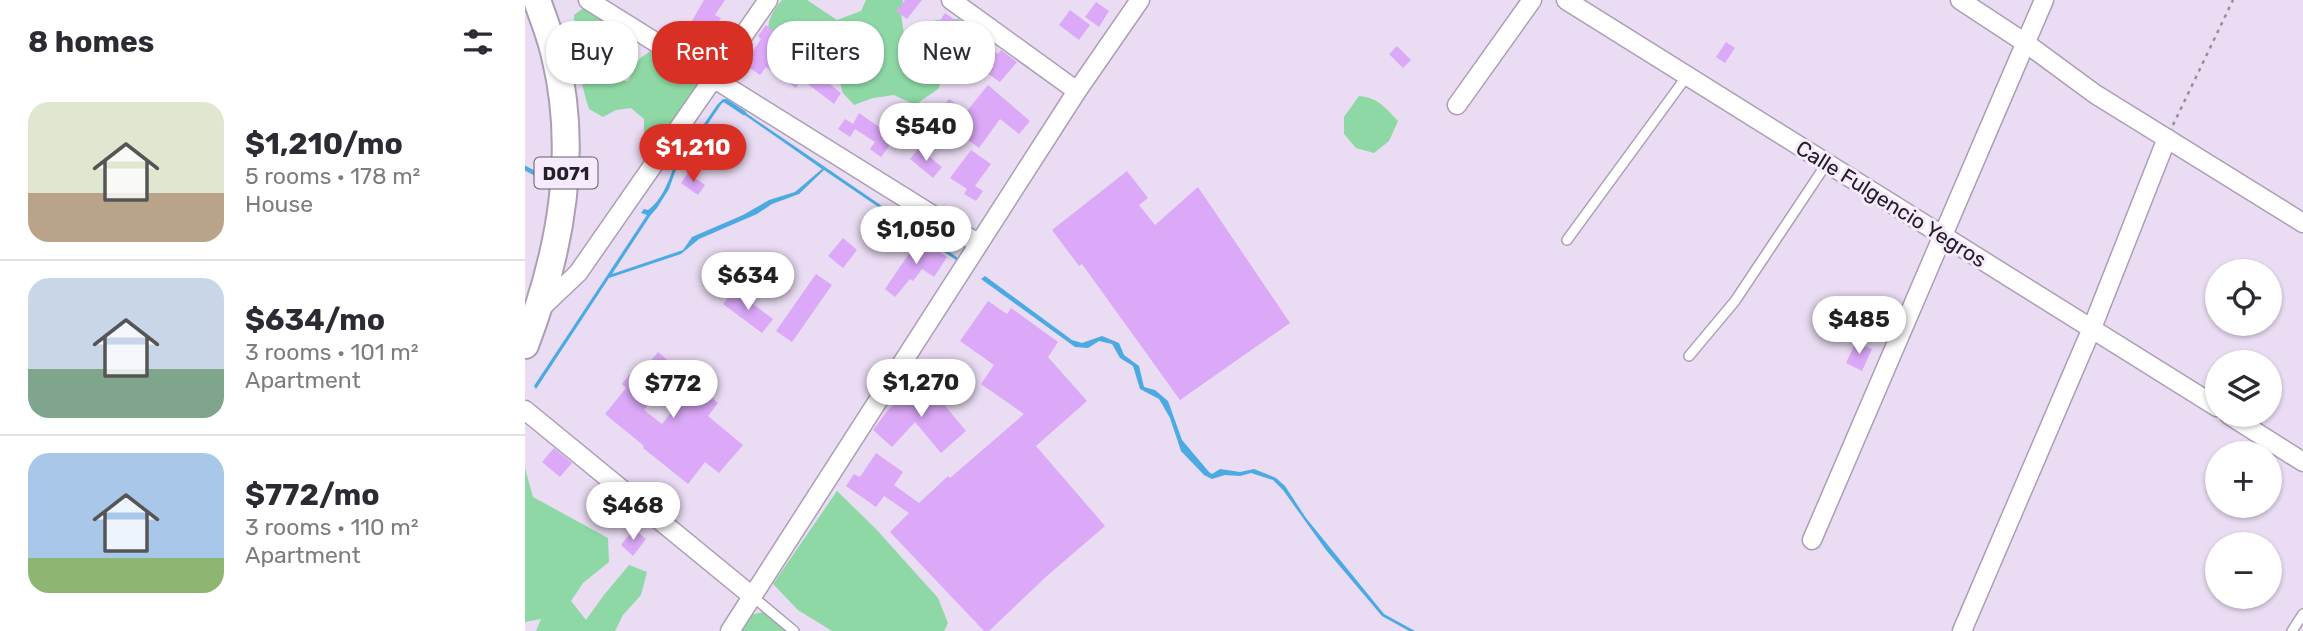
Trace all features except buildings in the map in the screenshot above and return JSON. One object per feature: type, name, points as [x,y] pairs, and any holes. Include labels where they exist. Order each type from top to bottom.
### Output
[{"type":"main road","name":"D071","points":[[525,345],[538,312],[552,262],[566,174],[565,118],[555,56],[537,0]]},
{"type":"street","points":[[588,0],[652,39]]},
{"type":"street","points":[[753,21],[768,0]]},
{"type":"street","points":[[951,0],[1077,91]]},
{"type":"street","points":[[730,631],[1077,91],[1140,0]]},
{"type":"street","points":[[1457,106],[1532,0]]},
{"type":"street","name":"Calle Fulgencio Yegros","points":[[1566,0],[1941,237],[2205,399]]},
{"type":"street","points":[[1960,0],[2027,44],[2095,94],[2303,223]]},
{"type":"street","points":[[1812,540],[2044,0]]},
{"type":"street","points":[[538,312],[578,273],[708,84]]},
{"type":"street","points":[[727,84],[979,244]]},
{"type":"street","points":[[1962,631],[2092,328],[2167,138]]},
{"type":"street","points":[[525,410],[752,596]]},
{"type":"street","points":[[2248,427],[2303,462]]},
{"type":"lane","points":[[1567,240],[1687,76]]},
{"type":"lane","points":[[1689,356],[1735,301],[1827,163]]},
{"type":"lane","points":[[752,596],[795,631]]},
{"type":"lane","points":[[2292,631],[2303,614]]},
{"type":"path","points":[[2167,138],[2233,0]]},
{"type":"green space","points":[[782,0],[807,0],[837,20],[861,11],[866,0],[903,0],[902,21],[898,21],[898,84],[941,84],[938,89],[915,105],[894,95],[873,98],[854,105],[842,92],[840,84],[884,84],[884,21],[769,21]]},
{"type":"green space","points":[[589,4],[609,21],[574,21],[574,15]]},
{"type":"green space","points":[[936,20],[960,21],[935,21]]},
{"type":"green space","points":[[652,50],[652,84],[699,85],[663,145],[644,149],[644,119],[631,108],[616,110],[603,117],[589,109],[583,86],[638,84],[638,61]]},
{"type":"green space","points":[[1359,96],[1376,101],[1398,121],[1389,141],[1374,153],[1356,148],[1344,134],[1344,117]]},
{"type":"green space","points":[[525,468],[533,497],[608,538],[609,562],[583,583],[571,601],[586,620],[629,565],[647,572],[641,595],[623,615],[615,631],[536,631],[541,619],[525,622]]},
{"type":"green space","points":[[837,491],[876,529],[938,598],[948,623],[944,631],[832,631],[798,610],[773,584]]},
{"type":"green space","points":[[767,611],[792,631],[742,631],[751,615]]},
{"type":"water","points":[[723,99],[730,100],[722,103],[675,172],[669,189],[612,274],[683,250],[692,237],[743,215],[769,200],[795,192],[822,169],[739,111],[740,109],[964,262],[962,264],[824,170],[799,194],[699,239],[681,254],[609,278],[536,389],[534,386],[647,215],[641,213],[653,206],[660,197],[673,169]]},
{"type":"water","points":[[985,276],[1072,340],[1082,343],[1102,336],[1119,343],[1124,355],[1139,366],[1144,387],[1155,390],[1168,401],[1182,440],[1209,472],[1212,474],[1220,469],[1240,472],[1254,469],[1276,478],[1384,614],[1415,631],[1409,631],[1382,616],[1326,550],[1273,480],[1251,473],[1212,479],[1204,475],[1181,451],[1170,418],[1159,399],[1140,389],[1133,366],[1120,358],[1112,344],[1099,341],[1088,348],[1075,347],[981,279]]},
{"type":"waterway","points":[[726,101],[744,113]]},
{"type":"waterway","points":[[525,168],[551,182]]}]
